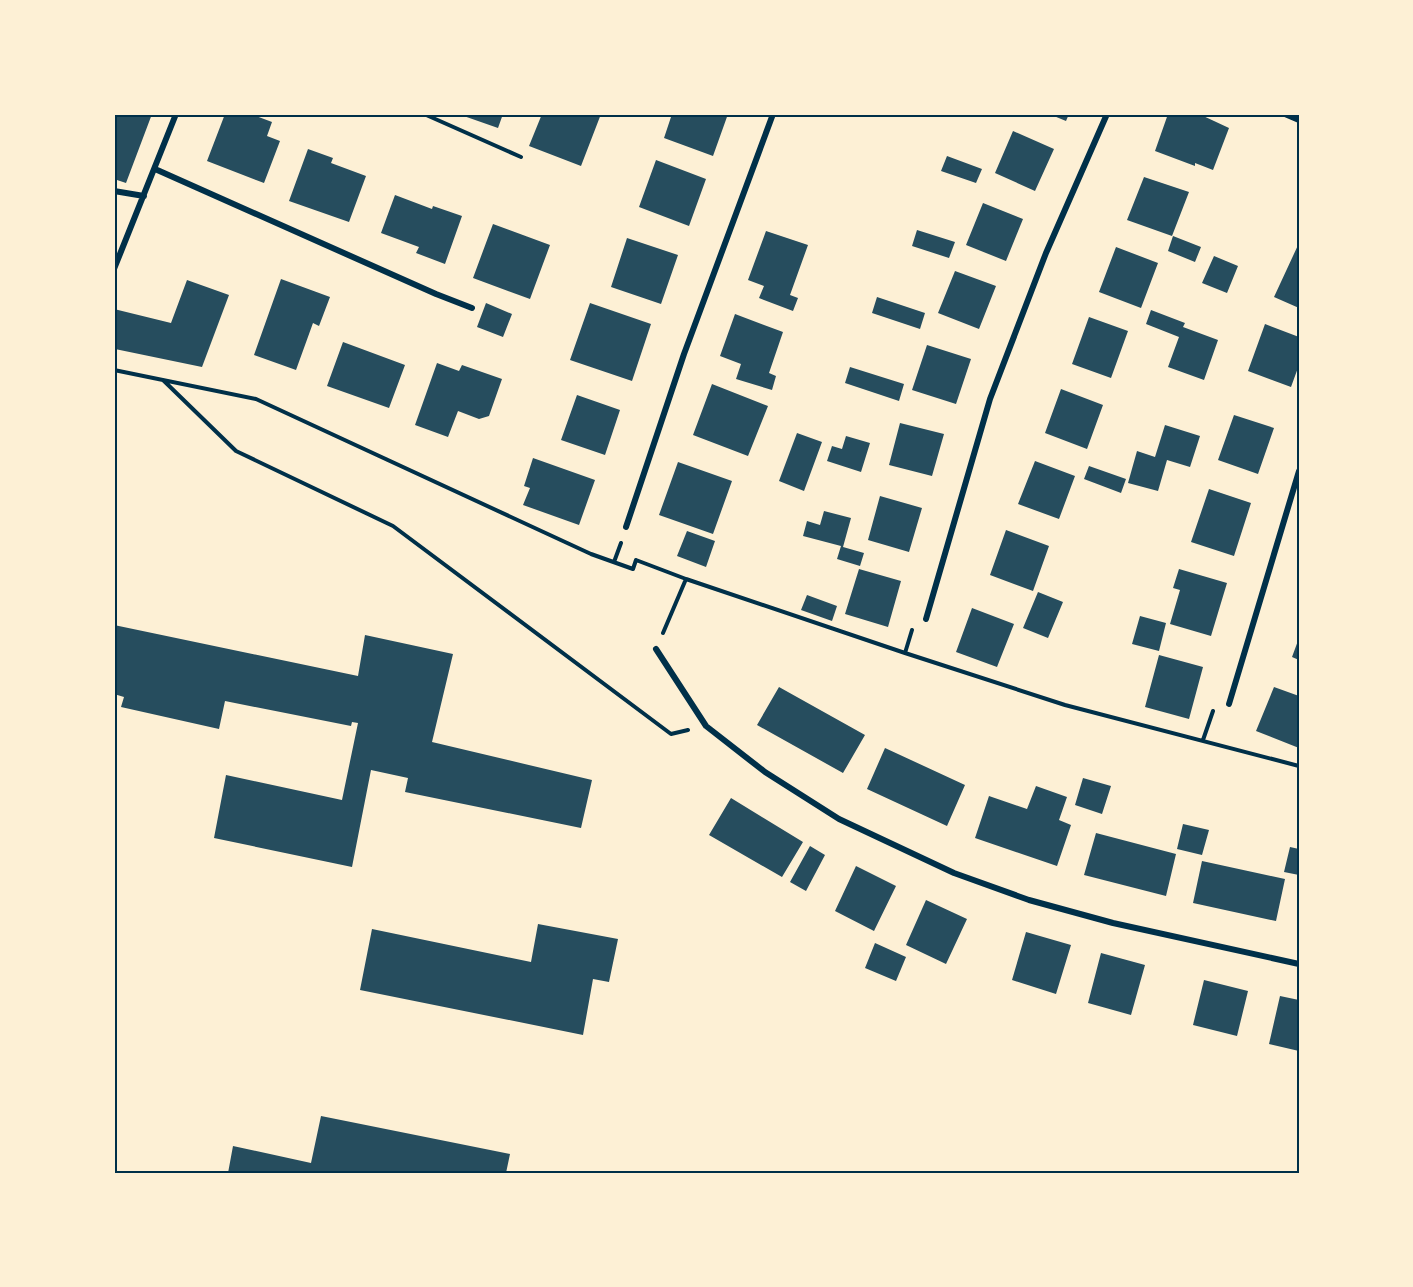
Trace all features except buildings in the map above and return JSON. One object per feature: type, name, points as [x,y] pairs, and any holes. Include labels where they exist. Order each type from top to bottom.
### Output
[{"type":"street","points":[[114,269],[176,114]]},
{"type":"street","points":[[627,526],[684,354],[773,114]]},
{"type":"street","points":[[926,619],[990,399],[1046,253],[1107,114]]},
{"type":"street","points":[[1285,114],[1299,120]]},
{"type":"street","points":[[154,169],[472,308]]},
{"type":"street","points":[[114,191],[144,196]]},
{"type":"street","points":[[1229,704],[1299,471]]},
{"type":"street","points":[[656,649],[706,726],[765,772],[839,819],[954,873],[1029,900],[1113,923],[1299,964]]},
{"type":"path","points":[[424,114],[521,157]]},
{"type":"path","points":[[114,370],[256,399],[591,554],[633,568],[636,560],[686,579],[1065,705],[1299,766]]},
{"type":"path","points":[[162,380],[236,451],[393,526],[670,734],[706,726]]},
{"type":"path","points":[[664,632],[686,579]]}]
